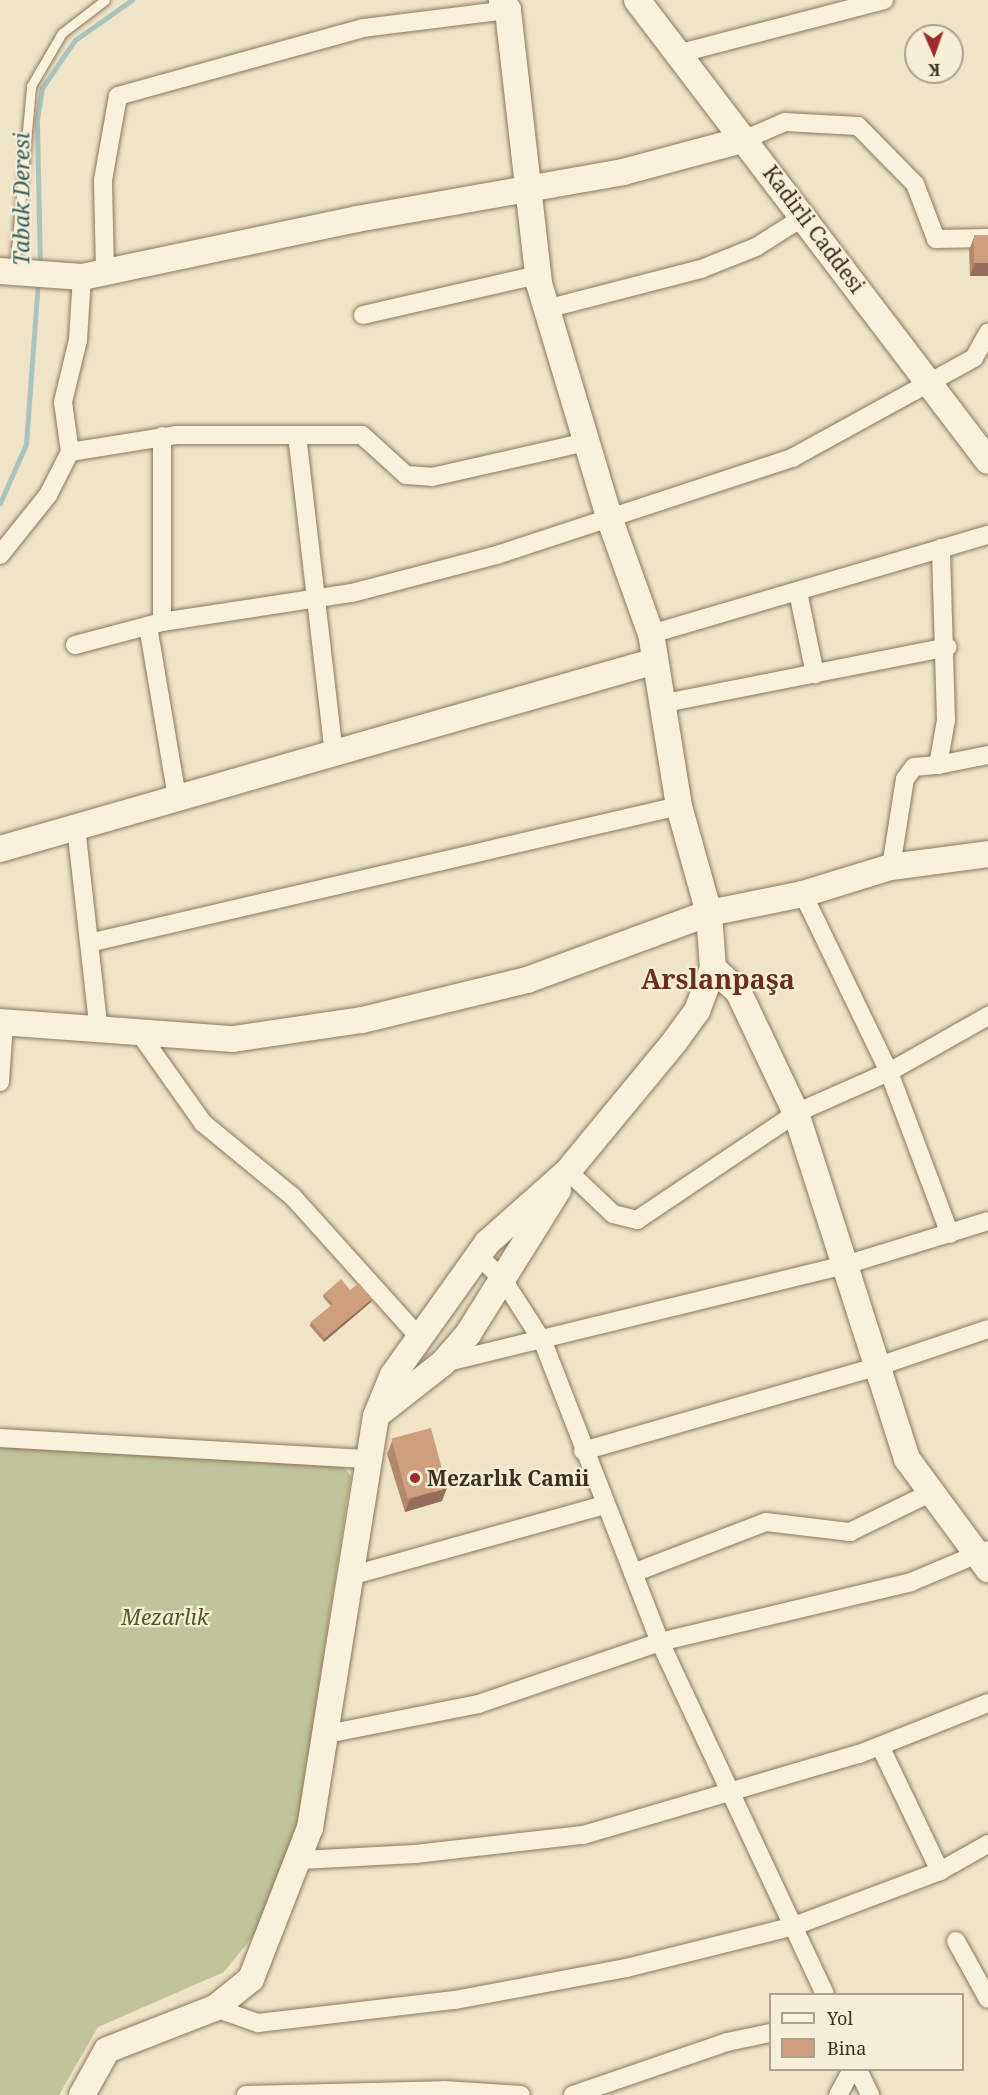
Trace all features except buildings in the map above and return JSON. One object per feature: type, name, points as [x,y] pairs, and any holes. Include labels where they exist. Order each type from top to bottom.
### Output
[{"type":"street","name":"Kadirli Caddesi","points":[[637,0],[681,53],[988,461]]},
{"type":"street","points":[[681,53],[884,0]]},
{"type":"street","points":[[0,555],[48,495],[70,452],[63,402],[94,274],[103,180],[118,96],[363,27],[505,5],[538,275],[546,309],[610,520],[651,634],[665,704],[679,806],[709,914],[713,968],[697,1011],[568,1172],[478,1256],[418,1336],[376,1416],[327,1734],[301,1860],[251,1979],[215,2008],[107,2050],[82,2095]]},
{"type":"street","points":[[11,273],[56,277],[94,274],[346,221],[528,191],[746,139],[785,122],[858,126],[915,184],[936,239],[988,238]]},
{"type":"street","points":[[546,309],[701,269],[756,247],[805,216]]},
{"type":"street","points":[[363,315],[538,275]]},
{"type":"street","points":[[75,645],[155,624],[316,599],[497,555],[610,520],[792,458],[928,380],[974,358],[988,333]]},
{"type":"street","points":[[960,423],[988,428]]},
{"type":"street","points":[[297,435],[334,753]]},
{"type":"street","points":[[70,452],[162,436],[362,435],[406,475],[432,477],[586,442]]},
{"type":"street","points":[[162,436],[155,624],[177,798]]},
{"type":"street","points":[[651,634],[988,535]]},
{"type":"street","points":[[938,765],[946,720],[947,647],[941,548]]},
{"type":"street","points":[[798,592],[815,674]]},
{"type":"street","points":[[665,704],[947,647]]},
{"type":"street","points":[[0,849],[656,661]]},
{"type":"street","points":[[891,867],[905,780],[914,767],[938,765],[988,755]]},
{"type":"street","points":[[93,942],[679,806]]},
{"type":"street","points":[[76,827],[93,942],[99,1032]]},
{"type":"street","points":[[0,1082],[2,1022],[99,1032],[233,1040],[362,1020],[527,980],[709,914],[802,894],[891,867],[988,854]]},
{"type":"street","points":[[802,894],[889,1072],[950,1234]]},
{"type":"street","points":[[327,1734],[478,1704],[660,1642],[911,1582],[985,1558],[907,1459],[842,1266],[796,1113],[738,991],[713,968]]},
{"type":"street","points":[[568,1172],[613,1215],[637,1220],[796,1113],[889,1072],[988,1016]]},
{"type":"street","points":[[140,1034],[203,1123],[293,1197],[418,1336]]},
{"type":"street","points":[[376,1416],[443,1363],[504,1281],[568,1172]]},
{"type":"street","points":[[443,1363],[543,1342],[842,1266],[988,1221]]},
{"type":"street","points":[[478,1256],[504,1281],[543,1342],[583,1451],[660,1642],[824,1993]]},
{"type":"street","points":[[583,1451],[876,1367],[988,1329]]},
{"type":"street","points":[[0,1438],[369,1459]]},
{"type":"street","points":[[633,1573],[766,1522],[850,1532],[932,1492]]},
{"type":"street","points":[[350,1576],[605,1505]]},
{"type":"street","points":[[301,1860],[415,1854],[584,1835],[880,1746],[988,1703]]},
{"type":"street","points":[[880,1746],[940,1871]]},
{"type":"street","points":[[215,2008],[258,2023],[455,2000],[626,1968],[794,1926],[940,1871],[988,1844]]},
{"type":"street","points":[[956,1941],[988,1999]]},
{"type":"street","points":[[573,2095],[727,2042],[769,2033]]},
{"type":"street","points":[[838,2095],[851,2071]]},
{"type":"street","points":[[858,2071],[870,2095]]},
{"type":"street","points":[[246,2095],[443,2093],[520,2095]]},
{"type":"lane","points":[[11,273],[31,86],[62,33],[105,0]]},
{"type":"green space","name":"Mezarlık","points":[[0,1441],[339,1462],[351,1476],[295,1840],[257,1931],[224,1972],[98,2027],[59,2095],[0,2095]]},
{"type":"waterway","name":"Tabak Deresi","points":[[40,268],[37,119],[42,88],[75,40],[132,0]]},
{"type":"waterway","name":"Tabak Deresi","points":[[0,503],[26,444],[38,281]]},
{"type":"place","name":"Mezarlık Camii","points":[[415,1478]]},
{"type":"district","name":"Arslanpaşa","points":[[718,979]]}]
